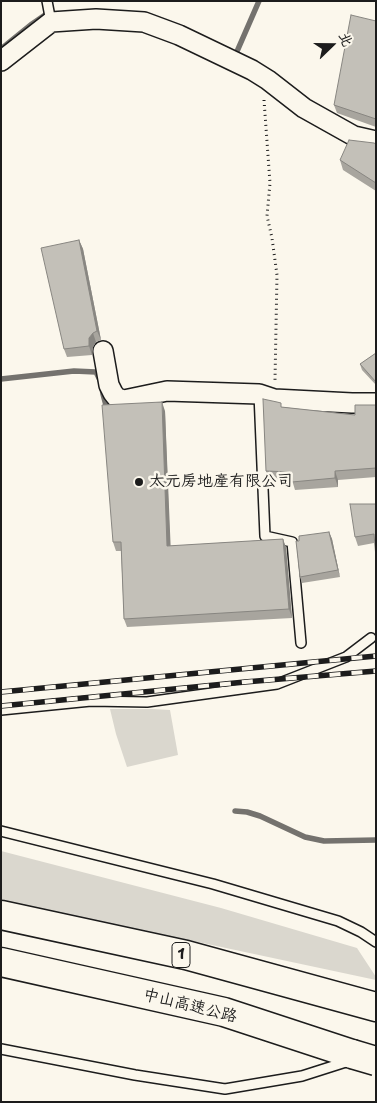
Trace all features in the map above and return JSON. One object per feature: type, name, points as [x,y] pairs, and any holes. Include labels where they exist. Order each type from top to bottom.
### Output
[{"type":"highway","name":"1","points":[[1,915],[186,956],[367,1005]]},
{"type":"highway","name":"中山高速公路","points":[[1,962],[224,1012],[368,1056]]},
{"type":"street","points":[[1,61],[51,22],[96,19],[144,22],[180,35],[252,70],[304,108],[354,136],[376,142]]},
{"type":"street","points":[[103,351],[109,385],[113,394],[117,398],[124,400],[167,391],[376,403]]},
{"type":"lane","points":[[47,1],[51,22]]},
{"type":"lane","points":[[267,397],[265,536],[292,542],[301,643]]},
{"type":"lane","points":[[1,710],[91,701],[147,702],[277,684],[346,657],[371,638]]},
{"type":"lane","points":[[1,831],[222,886],[338,921],[376,942]]},
{"type":"lane","points":[[1,1049],[135,1076],[225,1089],[302,1076],[368,1056]]},
{"type":"path","points":[[267,397],[277,275],[267,216],[270,183],[264,98],[268,80]]},
{"type":"shaded area","points":[[110,709],[170,710],[178,755],[127,767]]},
{"type":"shaded area","points":[[1,851],[221,908],[357,948],[376,977],[376,980],[1,900]]},
{"type":"building","points":[[351,15],[376,21],[376,119],[334,105]]},
{"type":"building","points":[[349,140],[376,144],[376,183],[340,160]]},
{"type":"building","points":[[79,240],[97,331],[89,338],[89,346],[64,349],[41,248]]},
{"type":"building","points":[[376,353],[376,382],[360,364]]},
{"type":"building","points":[[263,399],[281,403],[281,407],[355,415],[355,405],[376,405],[376,468],[335,471],[335,478],[292,482],[291,472],[266,471]]},
{"type":"building","points":[[162,402],[167,546],[283,539],[289,609],[124,619],[121,542],[113,542],[102,405]]},
{"type":"building","points":[[350,504],[376,504],[376,558],[374,534],[355,537]]},
{"type":"building","points":[[329,532],[338,570],[300,577],[296,541],[299,541],[299,536]]},
{"type":"waterway","points":[[235,56],[259,1]]},
{"type":"waterway","points":[[1,49],[32,24],[48,15]]},
{"type":"waterway","points":[[1,379],[74,371],[96,372],[101,382],[107,409]]},
{"type":"waterway","points":[[235,811],[260,816],[305,837],[324,841],[376,840]]},
{"type":"railway","points":[[1,692],[376,656]]},
{"type":"railway","points":[[1,706],[376,671]]},
{"type":"place","name":"太元房地產有限公司","points":[[139,482]]}]
